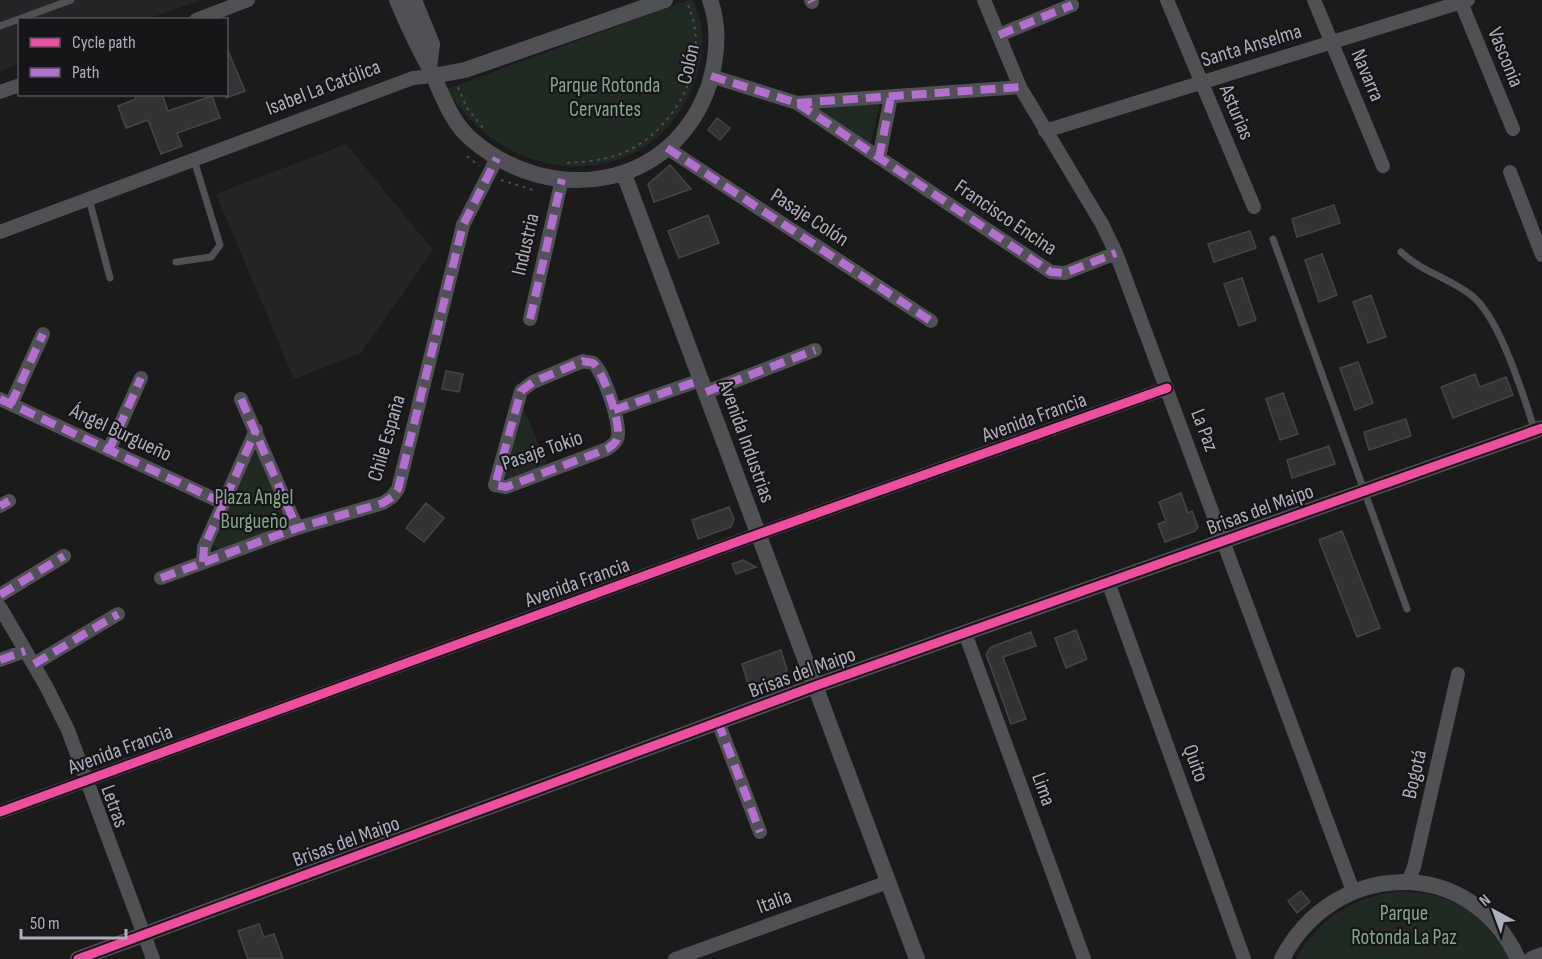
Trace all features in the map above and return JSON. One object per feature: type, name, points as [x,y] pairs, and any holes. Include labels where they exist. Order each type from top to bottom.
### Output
[{"type":"street","points":[[201,18],[248,0]]},
{"type":"street","points":[[397,0],[423,60],[457,122],[493,166],[541,176],[560,187],[604,180],[624,174]]},
{"type":"street","points":[[414,0],[432,44],[431,72]]},
{"type":"street","name":"Isabel La Católica","points":[[0,232],[413,78],[431,72],[454,73],[665,0]]},
{"type":"street","name":"La Paz","points":[[984,0],[1020,87],[1102,224],[1116,253],[1353,891]]},
{"type":"street","name":"Asturias","points":[[1167,0],[1254,207]]},
{"type":"street","name":"Navarra","points":[[1314,0],[1383,166]]},
{"type":"street","name":"Santa Anselma","points":[[1045,131],[1463,1]]},
{"type":"street","name":"Vasconia","points":[[1463,1],[1513,129]]},
{"type":"street","name":"Colón","points":[[624,174],[667,148],[699,108],[711,76],[716,41],[703,3]]},
{"type":"street","points":[[999,35],[1072,5]]},
{"type":"street","name":"Francisco Encina","points":[[711,76],[797,103],[1050,272],[1065,273],[1116,253]]},
{"type":"street","points":[[0,92],[18,86]]},
{"type":"street","name":"Francisco Encina","points":[[797,103],[1020,87]]},
{"type":"street","points":[[879,158],[891,97]]},
{"type":"street","name":"Pasaje Colón","points":[[667,148],[931,321]]},
{"type":"street","name":"Chile España","points":[[161,578],[297,528],[383,502],[398,489],[463,225],[493,166]]},
{"type":"street","points":[[1510,172],[1542,255]]},
{"type":"street","name":"Avenida Industrias","points":[[624,174],[917,959]]},
{"type":"street","name":"Industria","points":[[530,319],[560,187]]},
{"type":"street","points":[[5,402],[43,334]]},
{"type":"street","points":[[614,410],[703,386],[815,350]]},
{"type":"street","name":"Pasaje Tokio","points":[[583,361],[592,363],[599,370],[614,410],[619,430],[617,440],[607,449],[506,487],[495,485],[517,399],[521,391],[533,382],[583,361]]},
{"type":"street","points":[[109,450],[141,378]]},
{"type":"street","name":"Avenida Francia","points":[[0,812],[758,534],[1167,388]]},
{"type":"street","points":[[241,399],[297,528]]},
{"type":"street","name":"Ángel Burgueño","points":[[5,402],[223,502]]},
{"type":"street","points":[[203,562],[204,548],[256,430]]},
{"type":"street","name":"Brisas del Maipo","points":[[78,959],[815,686],[1538,430]]},
{"type":"street","points":[[0,595],[64,556]]},
{"type":"street","name":"Quito","points":[[1108,582],[1244,959]]},
{"type":"street","name":"Letras","points":[[0,608],[63,718],[153,959]]},
{"type":"street","points":[[34,664],[118,614]]},
{"type":"street","name":"Lima","points":[[965,633],[1083,959]]},
{"type":"street","points":[[0,660],[25,651]]},
{"type":"street","name":"Bogotá","points":[[1408,882],[1414,867],[1458,674]]},
{"type":"street","points":[[718,722],[760,832]]},
{"type":"street","name":"Italia","points":[[675,959],[888,882]]},
{"type":"street","points":[[1281,959],[1302,926],[1317,912],[1353,891],[1371,885],[1408,882],[1440,888],[1469,902],[1494,922],[1518,959]]},
{"type":"street","points":[[1532,959],[1542,955]]},
{"type":"lane","points":[[22,18],[71,0]]},
{"type":"lane","points":[[0,26],[18,19]]},
{"type":"lane","points":[[176,262],[211,257],[220,245],[194,160]]},
{"type":"lane","points":[[89,200],[110,278]]},
{"type":"lane","points":[[1273,239],[1407,609]]},
{"type":"lane","points":[[1401,252],[1413,264],[1472,295],[1492,321],[1538,430]]},
{"type":"path","points":[[560,162],[598,160],[627,151],[652,135],[672,114],[687,88],[694,60],[694,20],[703,3]]},
{"type":"path","points":[[454,73],[467,108],[485,130]]},
{"type":"path","points":[[462,151],[493,166],[516,186],[560,187]]},
{"type":"shaded area","points":[[0,0],[202,0],[150,18],[18,18],[18,64],[0,71]]},
{"type":"shaded area","points":[[346,144],[433,250],[361,353],[294,379],[216,194]]},
{"type":"green space","name":"Parque Rotonda Cervantes","points":[[692,0],[696,8],[701,26],[702,52],[698,71],[679,112],[652,141],[619,159],[582,166],[544,162],[507,148],[474,124],[447,89]]},
{"type":"green space","points":[[880,103],[870,147],[811,108]]},
{"type":"green space","points":[[522,405],[547,464],[503,480]]},
{"type":"green space","name":"Plaza Angel Burgueño","points":[[250,450],[262,455],[286,520],[283,526],[220,551],[210,542]]},
{"type":"green space","name":"Parque Rotonda La Paz","points":[[1402,891],[1439,897],[1466,909],[1489,930],[1511,959],[1296,959],[1316,931],[1340,911],[1369,898]]},
{"type":"building","points":[[228,51],[245,91],[226,98],[228,96]]},
{"type":"building","points":[[135,96],[163,96],[168,111],[212,96],[220,118],[177,133],[182,146],[161,154],[148,120],[126,128],[118,106],[136,99]]},
{"type":"building","points":[[717,118],[730,128],[720,140],[708,130]]},
{"type":"building","points":[[670,165],[691,189],[654,202],[648,184]]},
{"type":"building","points":[[1334,205],[1340,223],[1297,237],[1292,219]]},
{"type":"building","points":[[708,215],[719,243],[679,258],[668,231]]},
{"type":"building","points":[[1250,231],[1256,248],[1214,262],[1208,244]]},
{"type":"building","points":[[1322,254],[1337,295],[1319,302],[1305,260]]},
{"type":"building","points":[[1242,278],[1256,320],[1239,326],[1224,284]]},
{"type":"building","points":[[1371,295],[1386,337],[1368,343],[1353,302]]},
{"type":"building","points":[[1358,362],[1373,403],[1355,410],[1340,368]]},
{"type":"building","points":[[446,371],[463,374],[459,392],[442,389]]},
{"type":"building","points":[[1475,374],[1480,387],[1506,377],[1513,395],[1453,418],[1441,387]]},
{"type":"building","points":[[1283,393],[1298,434],[1280,440],[1266,399]]},
{"type":"building","points":[[1406,419],[1411,436],[1369,450],[1364,432]]},
{"type":"building","points":[[1329,446],[1335,464],[1292,478],[1287,460]]},
{"type":"building","points":[[1181,493],[1188,513],[1192,511],[1198,527],[1195,531],[1165,542],[1158,524],[1166,521],[1159,502]]},
{"type":"building","points":[[426,503],[444,518],[424,542],[406,528]]},
{"type":"building","points":[[729,507],[734,519],[731,527],[698,539],[692,520]]},
{"type":"building","points":[[1342,531],[1380,628],[1357,637],[1319,540]]},
{"type":"building","points":[[743,560],[756,567],[736,574],[732,564]]},
{"type":"building","points":[[1076,630],[1087,659],[1066,668],[1055,638]]},
{"type":"building","points":[[1031,632],[1036,646],[1003,657],[1026,719],[1011,724],[986,654],[991,647]]},
{"type":"building","points":[[781,650],[787,670],[782,676],[749,687],[742,664]]},
{"type":"building","points":[[1301,891],[1310,902],[1297,913],[1288,901]]},
{"type":"building","points":[[259,924],[264,937],[274,934],[283,959],[248,959],[238,931]]},
{"type":"marked path","points":[[999,35],[1072,5]]},
{"type":"marked path","points":[[711,76],[797,103],[1051,272],[1065,273],[1116,253]]},
{"type":"marked path","points":[[797,103],[1020,87]]},
{"type":"marked path","points":[[879,158],[891,97]]},
{"type":"marked path","points":[[667,148],[931,321]]},
{"type":"marked path","points":[[161,578],[297,528],[383,503],[392,497],[398,489],[463,225],[497,158]]},
{"type":"marked path","points":[[530,319],[562,179]]},
{"type":"marked path","points":[[11,404],[43,334]]},
{"type":"marked path","points":[[706,392],[815,350]]},
{"type":"marked path","points":[[583,361],[593,363],[607,387],[617,423],[618,433],[615,442],[607,449],[506,487],[495,485],[521,391],[533,382],[583,361]]},
{"type":"marked path","points":[[109,450],[141,378]]},
{"type":"marked path","points":[[614,410],[701,380]]},
{"type":"marked path","points":[[0,399],[223,503]]},
{"type":"marked path","points":[[241,399],[297,528]]},
{"type":"marked path","points":[[203,562],[204,547],[256,430]]},
{"type":"marked path","points":[[0,506],[9,501]]},
{"type":"marked path","points":[[0,595],[64,556]]},
{"type":"marked path","points":[[34,664],[118,614]]},
{"type":"marked path","points":[[0,660],[25,651]]},
{"type":"marked path","points":[[718,722],[760,832]]},
{"type":"cycle path","points":[[0,812],[742,540],[1167,388]]},
{"type":"cycle path","points":[[78,959],[815,686],[1542,428]]}]
